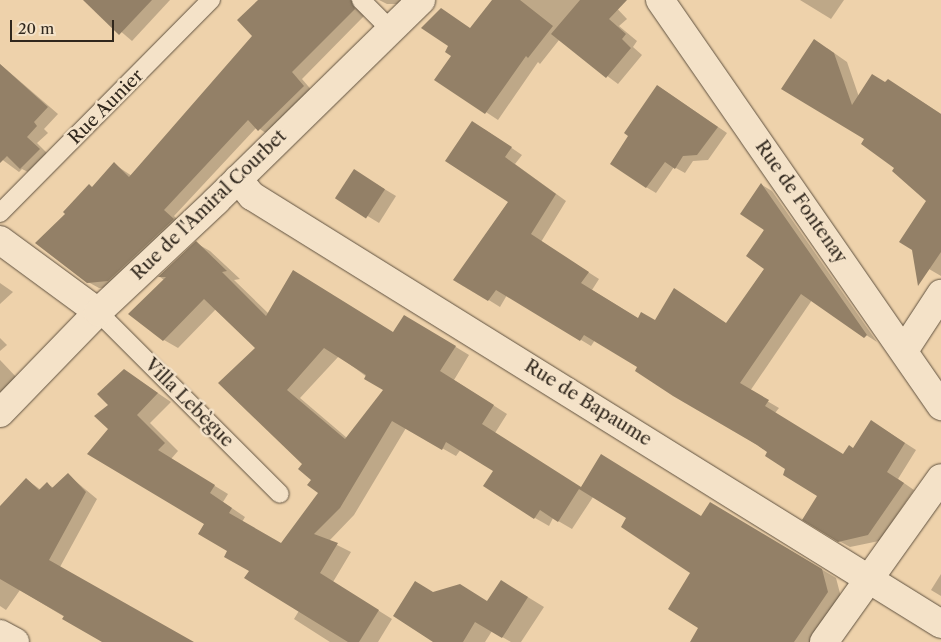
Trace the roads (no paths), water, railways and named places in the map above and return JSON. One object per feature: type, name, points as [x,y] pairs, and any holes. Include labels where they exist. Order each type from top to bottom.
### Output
[{"type":"street","name":"Rue de l'Amiral Courbet","points":[[0,413],[98,312],[238,180],[421,0]]},
{"type":"street","name":"Rue de Fontenay","points":[[660,0],[904,349],[941,406]]},
{"type":"street","name":"Rue de Bapaume","points":[[238,180],[252,196],[868,576],[941,624]]},
{"type":"street","points":[[0,240],[98,312]]},
{"type":"street","points":[[904,349],[941,294]]},
{"type":"street","points":[[824,642],[868,576],[941,478]]},
{"type":"street","points":[[0,634],[15,642]]},
{"type":"lane","name":"Rue Aunier","points":[[0,213],[211,0]]},
{"type":"lane","points":[[362,0],[390,29]]},
{"type":"lane","name":"Villa Lebègue","points":[[98,312],[280,494]]}]
